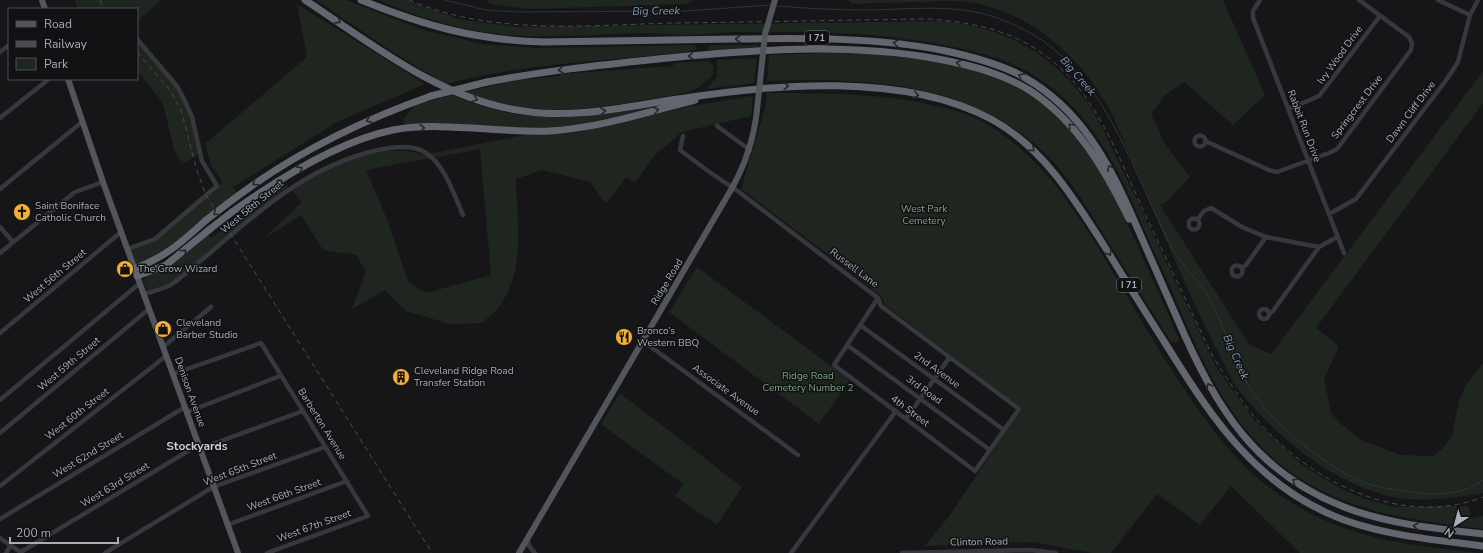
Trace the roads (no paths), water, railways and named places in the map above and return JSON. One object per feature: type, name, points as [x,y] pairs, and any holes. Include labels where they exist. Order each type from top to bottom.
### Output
[{"type":"highway","name":"I 71","points":[[305,0],[430,80],[476,100],[515,110],[542,113],[583,113],[748,89],[808,85],[854,86],[888,90],[951,103],[980,114],[1000,125],[1038,154],[1063,183],[1203,403],[1228,436],[1260,469],[1302,499],[1342,519],[1369,528],[1407,536],[1483,546]]},
{"type":"highway","name":"I 71","points":[[361,0],[422,24],[497,40],[544,42],[851,39],[918,46],[989,62],[1020,75],[1044,90],[1067,109],[1088,132],[1111,170],[1196,360],[1218,401],[1243,436],[1281,472],[1324,498],[1367,515],[1407,524],[1483,534]]},
{"type":"highway","points":[[136,272],[170,252],[205,221],[282,165],[326,140],[379,115],[431,96],[487,82],[519,76],[620,63],[693,56],[807,49],[858,49],[899,52],[981,68],[1011,80],[1036,95],[1056,111],[1079,135],[1109,181],[1160,280]]},
{"type":"highway","points":[[136,272],[159,268],[173,260],[210,228],[232,212],[275,183],[311,163],[358,141],[393,130],[428,127],[525,131],[567,129],[609,122],[748,89]]},
{"type":"main road","name":"Ridge Road","points":[[520,553],[742,171],[750,150],[757,110],[765,34],[775,0]]},
{"type":"main road","name":"Denison Avenue","points":[[68,80],[162,347],[238,553]]},
{"type":"street","name":"Rabbit Run Drive","points":[[1260,0],[1253,11],[1253,18],[1344,253]]},
{"type":"street","points":[[1359,0],[1380,16]]},
{"type":"street","points":[[1438,0],[1470,15]]},
{"type":"street","name":"Dawn Cliff Drive","points":[[1329,214],[1356,199],[1447,79],[1458,62],[1462,52],[1470,15],[1478,0]]},
{"type":"street","name":"Springcrest Drive","points":[[1205,141],[1273,172],[1285,171],[1329,153],[1342,143],[1411,50],[1412,43],[1409,37],[1380,16]]},
{"type":"street","name":"Ivy Wood Drive","points":[[1289,109],[1319,96],[1380,16]]},
{"type":"street","points":[[127,249],[155,239],[217,186],[202,161],[192,117],[183,97],[176,85],[138,40]]},
{"type":"street","points":[[0,52],[8,46]]},
{"type":"street","points":[[0,118],[48,80]]},
{"type":"street","points":[[0,189],[82,122]]},
{"type":"street","points":[[717,126],[750,150]]},
{"type":"street","name":"Russell Lane","points":[[683,136],[680,150],[878,298],[881,306],[1019,409],[1004,430]]},
{"type":"street","name":"West 58th Street","points":[[144,294],[171,285],[289,188],[321,170],[347,158],[389,148],[403,147],[414,148],[426,153],[439,167],[463,214]]},
{"type":"street","points":[[0,253],[75,192],[103,182]]},
{"type":"street","points":[[1198,219],[1204,211],[1211,208],[1242,227],[1266,238],[1319,248]]},
{"type":"street","points":[[0,227],[13,242]]},
{"type":"street","name":"West 56th Street","points":[[0,333],[121,232]]},
{"type":"street","points":[[1269,314],[1273,311],[1319,248],[1337,237]]},
{"type":"street","points":[[1242,268],[1246,266],[1266,238]]},
{"type":"street","points":[[0,400],[140,283]]},
{"type":"street","points":[[847,345],[878,298]]},
{"type":"street","points":[[162,347],[211,307]]},
{"type":"street","name":"West 59th Street","points":[[0,433],[149,309]]},
{"type":"street","name":"2nd Avenue","points":[[860,325],[1004,430]]},
{"type":"street","name":"Associate Avenue","points":[[643,340],[798,455]]},
{"type":"street","name":"Barberton Avenue","points":[[172,374],[260,343],[368,516]]},
{"type":"street","name":"4th Street","points":[[847,345],[834,365],[906,418],[974,471],[990,450]]},
{"type":"street","name":"3rd Road","points":[[847,345],[990,450]]},
{"type":"street","name":"West 60th Street","points":[[0,486],[166,356]]},
{"type":"street","points":[[906,418],[949,358]]},
{"type":"street","name":"West 62nd Street","points":[[0,519],[186,409],[280,376]]},
{"type":"street","name":"West 63rd Street","points":[[22,553],[198,447],[303,411]]},
{"type":"street","points":[[791,553],[896,411]]},
{"type":"street","points":[[990,450],[1004,430]]},
{"type":"street","name":"West 65th Street","points":[[105,553],[213,487],[325,446]]},
{"type":"street","name":"West 66th Street","points":[[227,525],[347,481]]},
{"type":"street","name":"West 67th Street","points":[[267,553],[368,516]]},
{"type":"street","points":[[0,538],[22,553]]},
{"type":"street","points":[[528,538],[529,546],[535,553]]},
{"type":"street","points":[[6,553],[11,545]]},
{"type":"street","name":"Clinton Road","points":[[902,553],[1030,550],[1056,553]]},
{"type":"waterway","name":"Big Creek","points":[[445,0],[486,10],[519,12],[686,11],[770,5]]},
{"type":"waterway","name":"Big Creek","points":[[776,6],[851,10],[925,8],[963,10],[984,14],[1015,25],[1043,41],[1064,58],[1082,77],[1111,120],[1173,250],[1210,300],[1247,383],[1257,398],[1285,429],[1320,458],[1338,470],[1356,479],[1376,486],[1435,494],[1456,492],[1475,486],[1483,480]]},
{"type":"railway","points":[[100,0],[104,8]]},
{"type":"railway","points":[[409,0],[441,11],[473,19],[507,24],[574,26],[931,19],[989,28],[1016,38],[1042,53],[1061,68],[1091,105],[1114,147],[1213,357],[1250,412],[1278,441],[1302,462],[1330,479],[1359,493],[1390,503],[1421,507],[1452,505],[1483,497]]},
{"type":"railway","points":[[138,53],[170,90],[181,110],[197,171],[206,195],[432,553]]},
{"type":"place","name":"Saint Boniface Catholic Church","points":[[22,212]]},
{"type":"place","name":"The Grow Wizard","points":[[125,269]]},
{"type":"place","name":"Cleveland Barber Studio","points":[[163,329]]},
{"type":"place","name":"Bronco’s Western BBQ","points":[[624,337]]},
{"type":"place","name":"Cleveland Ridge Road Transfer Station","points":[[401,377]]},
{"type":"district","name":"Stockyards","points":[[197,446]]},
{"type":"park label","name":"West Park Cemetery","points":[[924,214]]},
{"type":"park label","name":"Ridge Road Cemetery Number 2","points":[[808,382]]}]
